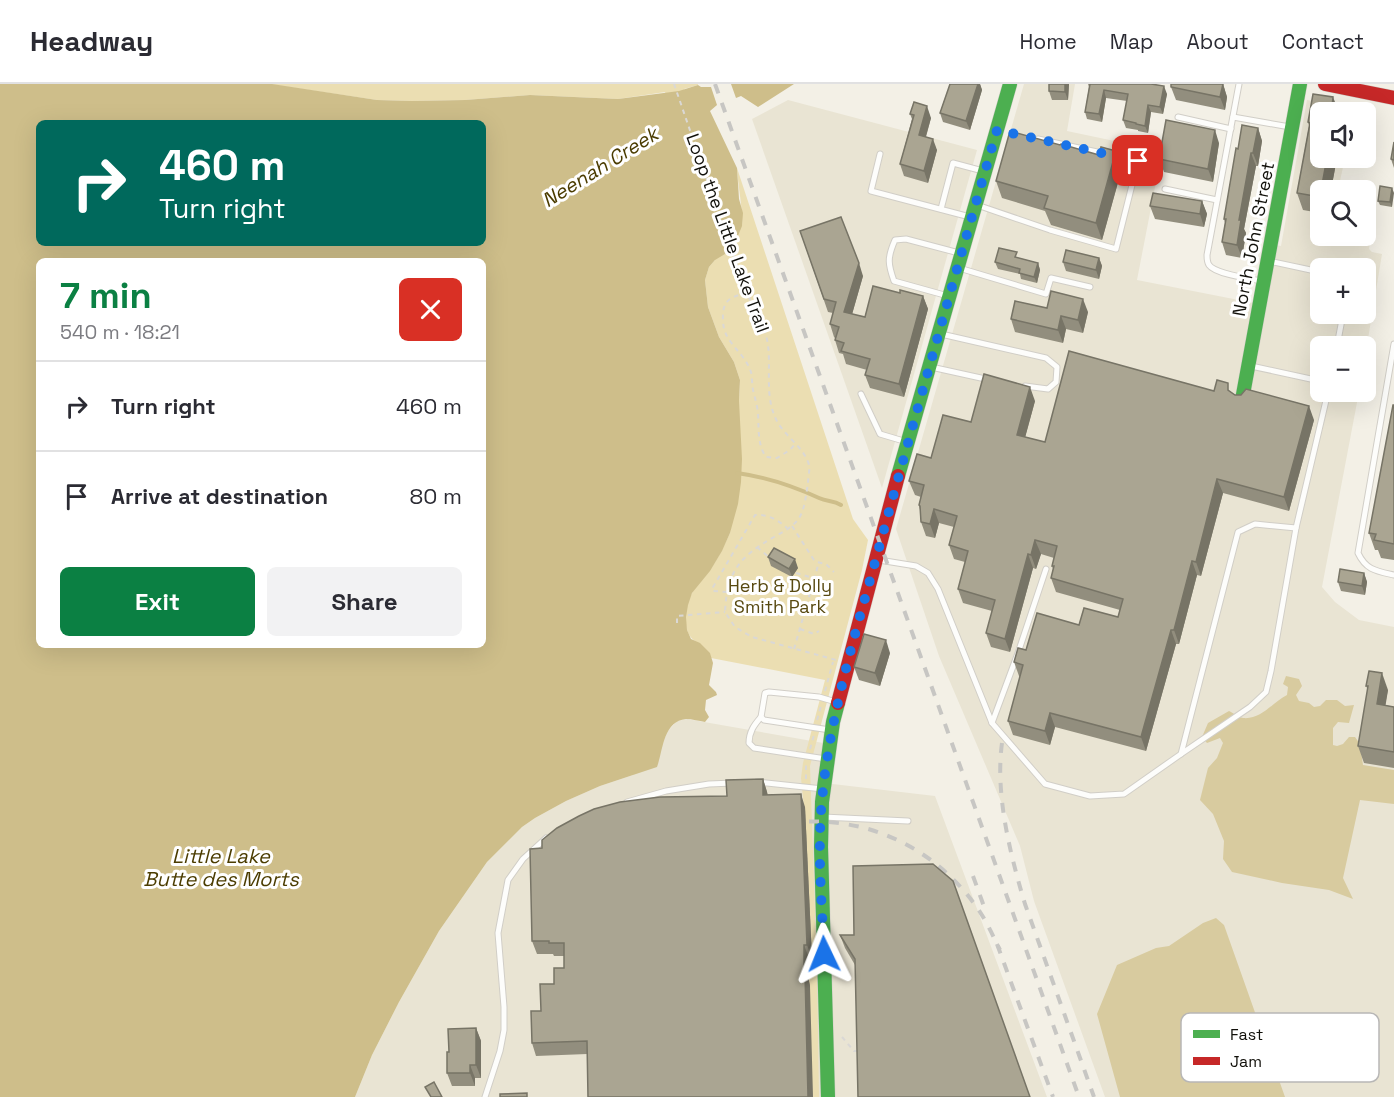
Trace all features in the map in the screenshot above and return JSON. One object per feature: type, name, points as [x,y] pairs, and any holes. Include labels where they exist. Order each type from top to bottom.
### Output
[{"type":"main road","points":[[828,1097],[821,817],[832,730],[876,559],[959,261],[985,171],[1001,131],[1010,84]]},
{"type":"main road","name":"North John Street","points":[[1242,400],[1300,84]]},
{"type":"main road","points":[[1325,84],[1394,98]]},
{"type":"lane","points":[[1239,84],[1207,255],[1210,267],[1218,271],[1263,282]]},
{"type":"lane","points":[[1178,117],[1231,129]]},
{"type":"lane","points":[[1233,117],[1292,128]]},
{"type":"lane","points":[[880,154],[871,191],[941,210],[974,211],[1116,249],[1138,161],[1034,138]]},
{"type":"lane","points":[[941,210],[953,163],[985,171]]},
{"type":"lane","points":[[1165,189],[1218,200]]},
{"type":"lane","points":[[949,297],[894,281],[888,263],[895,240],[906,239],[1046,294],[1051,278],[1090,287]]},
{"type":"lane","points":[[1268,261],[1310,270]]},
{"type":"lane","points":[[939,334],[1046,358],[1057,367],[1056,382],[1048,389],[1013,385]]},
{"type":"lane","points":[[1394,345],[1358,553],[1363,563],[1374,570],[1394,574]]},
{"type":"lane","points":[[930,366],[994,381]]},
{"type":"lane","points":[[1248,366],[1310,379]]},
{"type":"lane","points":[[861,394],[880,434],[908,442]]},
{"type":"lane","points":[[876,559],[916,566],[928,573],[938,589],[992,723],[1046,784],[1090,796],[1124,794],[1250,706],[1266,692],[1296,528],[1326,402]]},
{"type":"lane","points":[[1180,754],[1238,532],[1255,524],[1296,528]]},
{"type":"lane","points":[[992,723],[1046,569]]},
{"type":"lane","points":[[827,759],[754,748],[749,743],[749,736],[761,717],[765,693],[819,697],[838,702]]},
{"type":"lane","points":[[761,717],[764,720],[832,730]]},
{"type":"lane","points":[[753,782],[823,789]]},
{"type":"lane","points":[[621,804],[666,791],[709,784],[742,783]]},
{"type":"lane","points":[[821,817],[908,821]]},
{"type":"lane","points":[[485,1097],[500,1051],[504,1030],[498,933],[508,880],[523,859],[550,835]]},
{"type":"path","name":"Loop the Little Lake Trail","points":[[674,84],[744,285],[765,333],[770,401],[774,416],[779,426],[808,463],[808,482],[803,507],[799,518],[790,528]]},
{"type":"path","points":[[747,293],[732,297],[726,302],[723,320],[730,343],[745,360],[751,372],[758,413],[758,435],[763,453],[766,457],[777,458],[795,444]]},
{"type":"path","points":[[727,592],[712,589],[755,515],[767,516],[790,528],[814,560],[826,564],[834,572]]},
{"type":"path","points":[[790,528],[757,547],[742,560],[729,582],[725,612],[735,627],[752,638],[834,659]]},
{"type":"path","points":[[757,547],[773,560]]},
{"type":"path","points":[[794,649],[819,562]]},
{"type":"path","points":[[796,573],[831,583]]},
{"type":"path","points":[[677,623],[677,616],[725,612]]},
{"type":"path","points":[[800,629],[814,634],[819,631]]},
{"type":"path","points":[[842,1037],[856,1051]]},
{"type":"shaded area","points":[[1024,84],[1075,84],[1067,131],[1162,151],[1137,280],[1259,304],[1271,244],[1281,246],[1307,100],[1319,102],[1310,102],[1310,168],[1343,168],[1340,180],[1310,180],[1310,246],[1370,246],[1372,252],[1382,254],[1376,290],[1376,258],[1310,258],[1310,324],[1370,324],[1368,336],[1310,336],[1310,402],[1357,402],[1322,587],[1335,602],[1359,620],[1394,627],[1394,1097],[1105,1097],[1034,901],[1020,846],[939,656],[896,529]]},
{"type":"shaded area","points":[[788,100],[977,150],[882,488],[752,119]]},
{"type":"shaded area","points":[[1286,676],[1299,679],[1302,686],[1296,695],[1299,701],[1309,703],[1314,707],[1320,706],[1326,700],[1337,700],[1345,706],[1354,705],[1349,723],[1338,722],[1333,728],[1333,745],[1343,744],[1349,737],[1355,737],[1360,744],[1363,765],[1394,770],[1394,804],[1360,800],[1343,878],[1353,899],[1329,890],[1232,872],[1223,859],[1224,841],[1213,814],[1200,800],[1208,768],[1217,758],[1223,743],[1220,738],[1207,743],[1202,737],[1208,723],[1229,711],[1243,718],[1261,713],[1287,695],[1288,687],[1283,684]]},
{"type":"shaded area","points":[[687,719],[829,744],[824,783],[935,796],[1047,1097],[355,1097],[372,1055],[399,1002],[439,931],[487,862],[522,827],[535,818],[600,786],[633,775],[663,743],[667,732],[677,721]]},
{"type":"shaded area","points":[[1216,918],[1224,925],[1255,1013],[1181,1013],[1181,1082],[1280,1082],[1285,1097],[1120,1097],[1097,1014],[1117,965],[1156,948],[1169,946],[1203,923]]},
{"type":"green space","name":"Herb & Dolly Smith Park","points":[[268,84],[698,84],[684,89],[742,226],[737,168],[853,519],[868,540],[810,766],[819,1097],[809,1097],[804,808],[801,778],[825,680],[711,658],[706,649],[689,635],[687,630],[686,616],[690,597],[715,562],[730,533],[740,380],[734,362],[719,337],[708,307],[705,280],[709,267],[715,260],[665,92],[618,99],[530,95],[412,101],[377,100]]},
{"type":"water","name":"Little Lake Butte des Morts","points":[[0,84],[272,84],[377,100],[412,101],[530,95],[618,99],[679,91],[698,85],[711,87],[717,105],[710,111],[737,168],[739,199],[743,213],[742,226],[735,243],[709,267],[705,280],[708,307],[719,337],[734,362],[740,380],[742,459],[738,504],[722,551],[710,571],[692,593],[686,617],[687,630],[691,639],[700,643],[710,653],[713,663],[709,685],[717,695],[706,700],[705,710],[709,717],[705,722],[686,719],[678,721],[668,731],[657,767],[600,786],[535,818],[522,827],[487,862],[439,931],[399,1002],[372,1055],[355,1097],[0,1097]]},
{"type":"water","points":[[731,84],[794,84],[758,107],[741,96],[736,98]]},
{"type":"building","points":[[950,84],[978,84],[966,121],[940,113]]},
{"type":"building","points":[[1049,84],[1065,84],[1065,92],[1049,91]]},
{"type":"building","points":[[1090,84],[1164,86],[1160,107],[1148,105],[1145,126],[1123,120],[1128,94],[1104,90],[1099,114],[1085,112]]},
{"type":"building","points":[[1171,84],[1223,84],[1220,97],[1171,87]]},
{"type":"building","points":[[1313,94],[1333,97],[1332,102],[1312,102]]},
{"type":"building","points":[[914,102],[927,106],[919,135],[933,139],[924,171],[900,164],[914,115],[910,114]]},
{"type":"building","points":[[1166,120],[1215,130],[1208,169],[1159,159]]},
{"type":"building","points":[[1310,123],[1310,168],[1325,168],[1323,180],[1310,180],[1310,195],[1297,193]]},
{"type":"building","points":[[1242,125],[1258,128],[1253,153],[1251,153],[1237,245],[1222,242],[1236,148],[1238,149]]},
{"type":"building","points":[[1010,131],[1099,155],[1101,147],[1116,151],[1096,223],[1044,208],[1048,196],[996,181]]},
{"type":"building","points":[[1394,142],[1394,160],[1391,159]]},
{"type":"building","points":[[1380,186],[1392,188],[1390,202],[1378,201]]},
{"type":"building","points":[[1153,193],[1202,201],[1200,214],[1150,206]]},
{"type":"building","points":[[841,217],[859,263],[844,312],[865,317],[873,286],[923,296],[899,384],[865,375],[870,359],[841,351],[844,343],[835,340],[839,327],[830,324],[836,302],[824,299],[800,231]]},
{"type":"building","points":[[999,248],[1017,252],[1015,257],[1038,263],[1034,277],[1019,273],[1020,269],[995,262]]},
{"type":"building","points":[[1066,250],[1099,258],[1096,270],[1063,262]]},
{"type":"building","points":[[1051,291],[1083,299],[1078,320],[1061,316],[1058,330],[1011,319],[1015,301],[1047,308]]},
{"type":"building","points":[[1069,351],[1214,391],[1217,380],[1228,383],[1228,390],[1235,395],[1241,395],[1246,389],[1309,406],[1284,497],[1217,479],[1196,562],[1192,561],[1174,630],[1171,630],[1141,737],[1050,713],[1045,731],[1008,721],[1023,665],[1014,662],[1018,648],[1026,650],[1037,613],[1079,625],[1084,608],[1118,617],[1123,599],[1051,578],[1057,546],[1035,540],[1031,555],[1028,554],[1005,639],[986,633],[995,600],[958,589],[968,551],[949,545],[957,516],[934,509],[930,524],[921,522],[919,505],[924,485],[909,481],[917,454],[931,458],[943,415],[971,422],[984,374],[1030,387],[1017,435],[1045,442]]},
{"type":"building","points":[[1393,405],[1394,544],[1374,540],[1376,534],[1369,533]]},
{"type":"building","points":[[774,548],[795,559],[789,569],[768,557]]},
{"type":"building","points":[[1340,569],[1364,573],[1362,586],[1338,582]]},
{"type":"building","points":[[864,634],[886,640],[875,673],[854,667]]},
{"type":"building","points":[[1369,671],[1382,673],[1377,704],[1394,707],[1394,752],[1358,746]]},
{"type":"building","points":[[763,779],[763,795],[801,794],[807,945],[804,945],[804,973],[808,1097],[588,1097],[587,1041],[532,1043],[531,1011],[541,1011],[540,984],[554,984],[554,968],[564,968],[564,943],[532,941],[530,849],[542,848],[542,840],[557,828],[594,809],[620,802],[660,797],[727,796],[726,780]]},
{"type":"building","points":[[933,864],[953,881],[1030,1097],[858,1097],[855,959],[840,935],[854,935],[853,866]]},
{"type":"building","points":[[476,1028],[476,1065],[470,1065],[470,1073],[447,1073],[448,1029]]},
{"type":"building","points":[[434,1082],[442,1097],[431,1097],[425,1087]]},
{"type":"building","points":[[527,1093],[527,1097],[500,1097],[500,1094]]},
{"type":"waterway","points":[[737,473],[779,482],[841,505]]},
{"type":"railway","points":[[715,84],[1079,1097]]},
{"type":"railway","points":[[1002,743],[1000,763],[1002,803],[1014,865],[1025,904],[1094,1097]]},
{"type":"railway","points":[[789,822],[831,822],[865,828],[884,834],[920,853],[937,864],[966,893],[984,919],[1000,950]]},
{"type":"railway","points":[[973,876],[986,912]]},
{"type":"railway","points":[[997,944],[1053,1097]]},
{"type":"traffic: fast","points":[[898,476],[1010,84]]},
{"type":"traffic: fast","points":[[1242,400],[1300,84]]},
{"type":"traffic: fast","points":[[828,1097],[821,847],[822,802],[833,722],[838,703]]},
{"type":"traffic: jam","points":[[1325,84],[1394,98]]},
{"type":"traffic: jam","points":[[838,703],[898,476]]},
{"type":"route","points":[[824,954],[821,812],[836,707],[895,488],[997,130],[1138,161]]},
{"type":"water label","name":"Neenah Creek","points":[[600,167]]}]
